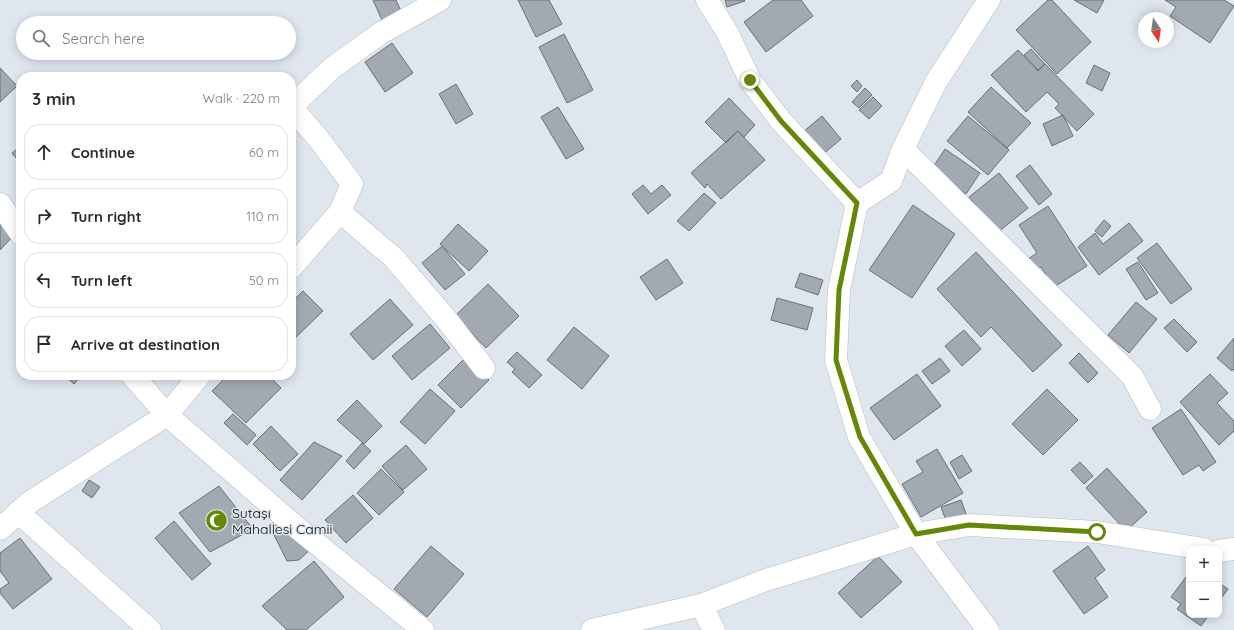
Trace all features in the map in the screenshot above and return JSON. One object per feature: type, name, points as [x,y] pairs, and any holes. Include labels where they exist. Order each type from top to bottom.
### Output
[{"type":"street","points":[[296,103],[332,68],[380,33],[440,0]]},
{"type":"street","points":[[707,0],[727,32],[750,80],[781,121],[857,203]]},
{"type":"street","points":[[988,630],[916,534],[860,437],[836,360],[839,290],[857,203],[891,181],[903,149],[936,82],[989,0]]},
{"type":"street","points":[[296,112],[318,138],[352,184],[340,212],[296,262]]},
{"type":"street","points":[[903,149],[1132,376],[1150,409]]},
{"type":"street","points":[[0,204],[16,227]]},
{"type":"street","points":[[340,212],[394,258],[447,320],[484,368]]},
{"type":"street","points":[[136,380],[167,415],[295,526],[423,630]]},
{"type":"street","points":[[150,630],[6,522],[30,502],[167,415],[196,380]]},
{"type":"street","points":[[592,630],[701,605],[766,580],[916,534],[969,525],[1097,532],[1186,546]]},
{"type":"street","points":[[1222,551],[1234,549]]},
{"type":"street","points":[[701,605],[714,630]]},
{"type":"building","points":[[373,0],[396,0],[401,11],[382,20]]},
{"type":"building","points":[[518,0],[549,0],[562,24],[536,37]]},
{"type":"building","points":[[725,0],[744,0],[745,1],[727,7]]},
{"type":"building","points":[[773,0],[801,0],[813,16],[766,52],[744,22]]},
{"type":"building","points":[[1048,0],[1052,0],[1091,42],[1057,74],[1016,30]]},
{"type":"building","points":[[1074,0],[1104,0],[1097,13]]},
{"type":"building","points":[[1165,0],[1224,0],[1234,6],[1210,43],[1174,19],[1174,12],[1173,12],[1176,7]]},
{"type":"building","points":[[564,34],[593,90],[567,103],[539,47]]},
{"type":"building","points":[[392,43],[413,73],[385,92],[365,62]]},
{"type":"building","points":[[1031,49],[1045,64],[1038,70],[1024,55]]},
{"type":"building","points":[[1018,50],[1038,71],[1045,64],[1094,114],[1077,131],[1055,108],[1059,104],[1047,92],[1026,112],[991,75]]},
{"type":"building","points":[[1094,65],[1110,73],[1102,91],[1086,83]]},
{"type":"building","points":[[0,68],[16,85],[16,87],[0,102]]},
{"type":"building","points":[[857,80],[862,86],[857,92],[851,86]]},
{"type":"building","points":[[456,84],[473,114],[456,124],[439,94]]},
{"type":"building","points":[[991,87],[1031,123],[1007,148],[968,112]]},
{"type":"building","points":[[865,88],[872,95],[859,108],[852,102]]},
{"type":"building","points":[[873,97],[882,106],[869,119],[859,110]]},
{"type":"building","points":[[729,98],[755,125],[744,137],[738,131],[726,143],[705,122]]},
{"type":"building","points":[[558,107],[584,149],[566,159],[541,117]]},
{"type":"building","points":[[1063,115],[1073,136],[1052,146],[1043,124]]},
{"type":"building","points":[[822,116],[841,139],[822,155],[803,132]]},
{"type":"building","points":[[968,116],[1009,150],[988,175],[947,141]]},
{"type":"building","points":[[738,131],[765,160],[721,199],[707,184],[705,188],[691,173]]},
{"type":"building","points":[[945,149],[980,173],[966,194],[931,170]]},
{"type":"building","points":[[16,150],[16,158],[12,153]]},
{"type":"building","points":[[1030,165],[1052,194],[1039,205],[1016,176]]},
{"type":"building","points":[[999,173],[1028,208],[997,233],[969,197]]},
{"type":"building","points":[[643,185],[651,194],[662,185],[671,195],[648,214],[632,194]]},
{"type":"building","points":[[704,193],[716,203],[689,231],[677,221]]},
{"type":"building","points":[[913,205],[955,234],[912,298],[869,270]]},
{"type":"building","points":[[1048,206],[1087,266],[1054,287],[1041,267],[1033,273],[1025,261],[1037,253],[1019,225]]},
{"type":"building","points":[[0,218],[16,233],[0,250]]},
{"type":"building","points":[[1104,220],[1111,226],[1102,237],[1095,231]]},
{"type":"building","points":[[1129,223],[1143,241],[1099,275],[1078,247],[1095,233],[1103,244]]},
{"type":"building","points":[[458,224],[488,251],[469,271],[440,244]]},
{"type":"building","points":[[1157,243],[1192,289],[1171,304],[1137,258]]},
{"type":"building","points":[[442,246],[465,274],[445,290],[422,263]]},
{"type":"building","points":[[976,252],[1062,345],[1033,372],[991,327],[981,337],[937,289]]},
{"type":"building","points":[[667,259],[683,283],[656,300],[640,277]]},
{"type":"building","points":[[1138,262],[1158,293],[1146,300],[1126,269]]},
{"type":"building","points":[[800,273],[823,280],[818,295],[795,287]]},
{"type":"building","points":[[488,284],[519,316],[486,348],[455,316]]},
{"type":"building","points":[[303,291],[323,311],[296,337],[296,298]]},
{"type":"building","points":[[777,298],[813,308],[807,330],[771,320]]},
{"type":"building","points":[[390,299],[413,325],[373,360],[350,334]]},
{"type":"building","points":[[1136,302],[1157,319],[1129,353],[1108,335]]},
{"type":"building","points":[[1174,319],[1197,342],[1187,352],[1164,328]]},
{"type":"building","points":[[430,324],[450,348],[412,380],[392,356]]},
{"type":"building","points":[[574,327],[609,356],[582,389],[547,360]]},
{"type":"building","points":[[964,330],[981,349],[962,366],[945,346]]},
{"type":"building","points":[[1234,338],[1234,369],[1232,371],[1217,358]]},
{"type":"building","points":[[517,352],[542,375],[529,388],[512,372],[515,369],[507,362]]},
{"type":"building","points":[[1079,353],[1098,373],[1088,383],[1069,363]]},
{"type":"building","points":[[466,357],[489,380],[461,408],[438,385]]},
{"type":"building","points":[[940,358],[950,371],[932,384],[922,371]]},
{"type":"building","points":[[917,374],[941,406],[894,440],[870,408]]},
{"type":"building","points":[[1210,374],[1228,393],[1217,403],[1234,421],[1234,431],[1219,445],[1180,402]]},
{"type":"building","points":[[70,380],[78,380],[74,384]]},
{"type":"building","points":[[223,380],[273,380],[281,388],[246,423],[212,391]]},
{"type":"building","points":[[430,389],[455,411],[425,444],[400,422]]},
{"type":"building","points":[[1047,389],[1078,420],[1043,455],[1012,424]]},
{"type":"building","points":[[357,400],[382,426],[364,444],[337,420]]},
{"type":"building","points":[[1181,409],[1216,462],[1203,471],[1199,465],[1183,475],[1152,428]]},
{"type":"building","points":[[233,414],[256,435],[247,445],[224,423]]},
{"type":"building","points":[[271,426],[298,454],[280,471],[253,444]]},
{"type":"building","points":[[314,442],[342,456],[302,500],[280,480]]},
{"type":"building","points":[[362,443],[371,451],[354,469],[346,461]]},
{"type":"building","points":[[406,445],[427,469],[403,490],[382,466]]},
{"type":"building","points":[[937,449],[963,493],[921,517],[902,484],[923,472],[916,461]]},
{"type":"building","points":[[962,455],[972,471],[959,479],[950,462]]},
{"type":"building","points":[[1080,462],[1093,476],[1084,484],[1071,470]]},
{"type":"building","points":[[1107,468],[1147,512],[1126,531],[1086,488]]},
{"type":"building","points":[[381,469],[404,492],[379,515],[357,493]]},
{"type":"building","points":[[89,480],[100,487],[92,498],[82,491]]},
{"type":"building","name":"Sutaşı Mahallesi Camii","points":[[219,486],[253,529],[210,552],[179,513]]},
{"type":"building","points":[[353,495],[373,518],[346,543],[325,520]]},
{"type":"building","points":[[961,500],[968,519],[948,526],[941,507]]},
{"type":"building","points":[[281,519],[311,549],[299,560],[287,561],[269,525]]},
{"type":"building","points":[[174,521],[211,564],[192,580],[155,538]]},
{"type":"building","points":[[20,538],[52,579],[13,609],[0,593],[0,589],[9,583],[0,571],[0,553]]},
{"type":"building","points":[[431,546],[464,574],[427,617],[394,589]]},
{"type":"building","points":[[1088,546],[1105,570],[1095,578],[1108,597],[1084,614],[1053,571]]},
{"type":"building","points":[[878,556],[902,582],[861,618],[838,593]]},
{"type":"building","points":[[314,561],[344,597],[306,630],[287,630],[262,606]]},
{"type":"building","points":[[1186,577],[1186,615],[1177,609],[1181,604],[1171,597]]},
{"type":"building","points":[[1222,585],[1228,589],[1222,597]]},
{"type":"building","points":[[1190,618],[1207,618],[1201,626]]},
{"type":"place","name":"Sutaşı Mahallesi Camii","points":[[216,521]]},
{"type":"route","points":[[750,80],[781,121],[857,203],[839,290],[836,360],[860,437],[916,534],[969,525],[1097,532]]}]
